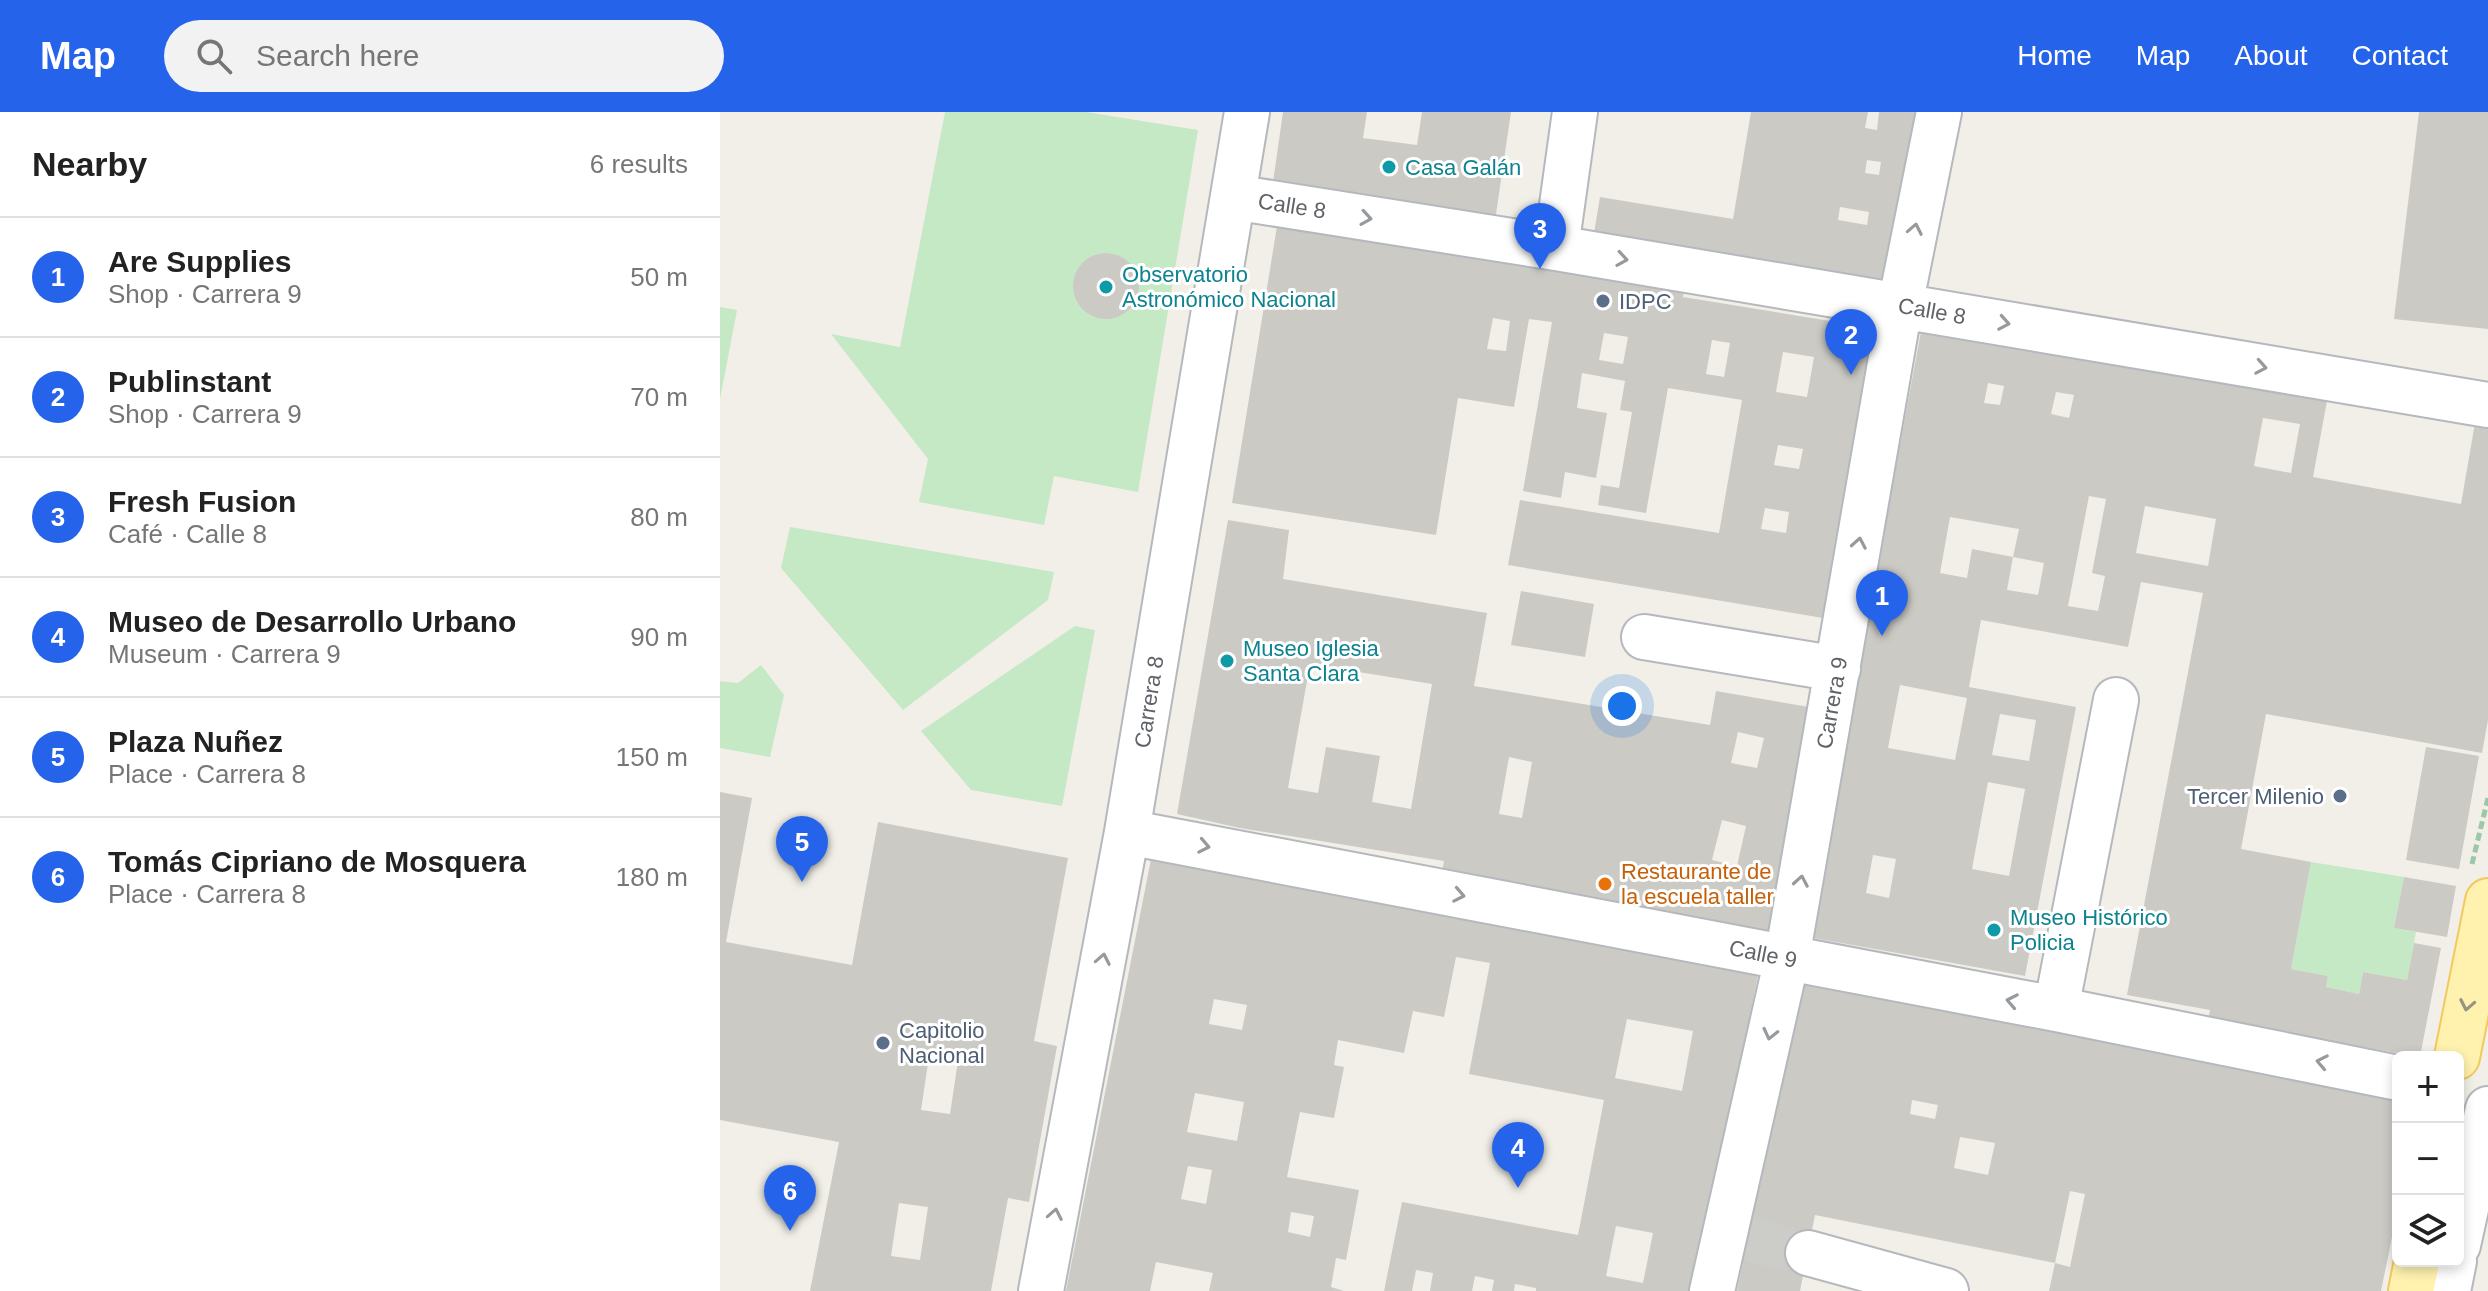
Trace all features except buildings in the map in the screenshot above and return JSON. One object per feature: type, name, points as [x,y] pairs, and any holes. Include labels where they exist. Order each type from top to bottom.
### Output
[{"type":"main road","points":[[2458,1051],[2488,901]]},
{"type":"main road","points":[[2411,1291],[2416,1267]]},
{"type":"street","name":"Carrera 8","points":[[1041,1291],[1127,832],[1247,112]]},
{"type":"street","points":[[1556,248],[1575,112]]},
{"type":"street","name":"Carrera 9","points":[[1712,1291],[1736,1236],[1900,306],[1939,112]]},
{"type":"street","name":"Calle 8","points":[[1233,197],[1556,248],[2488,405]]},
{"type":"street","points":[[1644,637],[1838,669]]},
{"type":"street","points":[[2056,1009],[2116,700]]},
{"type":"street","name":"Calle 9","points":[[1127,832],[2056,1009],[2392,1077]]},
{"type":"street","points":[[2464,1218],[2488,1109]]},
{"type":"street","points":[[1808,1253],[1946,1291]]},
{"type":"street","points":[[2448,1291],[2453,1267]]},
{"type":"green space","points":[[945,112],[1086,112],[1198,130],[1138,492],[1054,476],[1044,525],[919,502],[928,459],[831,334],[900,347]]},
{"type":"green space","points":[[720,307],[737,310],[720,399]]},
{"type":"green space","points":[[790,527],[1054,572],[1048,600],[903,710],[781,568]]},
{"type":"green space","points":[[1075,626],[1095,630],[1062,806],[971,790],[921,731]]},
{"type":"green space","points":[[761,665],[784,695],[770,757],[720,748],[720,681],[738,683]]},
{"type":"green space","points":[[2311,862],[2404,877],[2394,928],[2416,932],[2407,980],[2363,972],[2359,994],[2326,987],[2328,976],[2291,969]]},
{"type":"tunnel","points":[[1747,1239],[1808,1253]]},
{"type":"place","name":"Casa Galán","points":[[1389,167]]},
{"type":"place","name":"Fresh Fusion","points":[[1540,269]]},
{"type":"place","name":"Observatorio Astronómico Nacional","points":[[1106,287]]},
{"type":"place","name":"IDPC","points":[[1603,301]]},
{"type":"place","name":"Publinstant","points":[[1851,375]]},
{"type":"place","name":"Are Supplies","points":[[1882,636]]},
{"type":"place","name":"Museo Iglesia Santa Clara","points":[[1227,661]]},
{"type":"place","name":"Tercer Milenio","points":[[2340,796]]},
{"type":"place","name":"Plaza Nuñez","points":[[802,882]]},
{"type":"place","name":"Restaurante de la escuela taller","points":[[1605,884]]},
{"type":"place","name":"Museo Histórico Policia","points":[[1994,930]]},
{"type":"place","name":"Capitolio Nacional","points":[[883,1043]]},
{"type":"place","name":"Museo de Desarrollo Urbano","points":[[1518,1188]]},
{"type":"place","name":"Tomás Cipriano de Mosquera","points":[[790,1231]]}]
